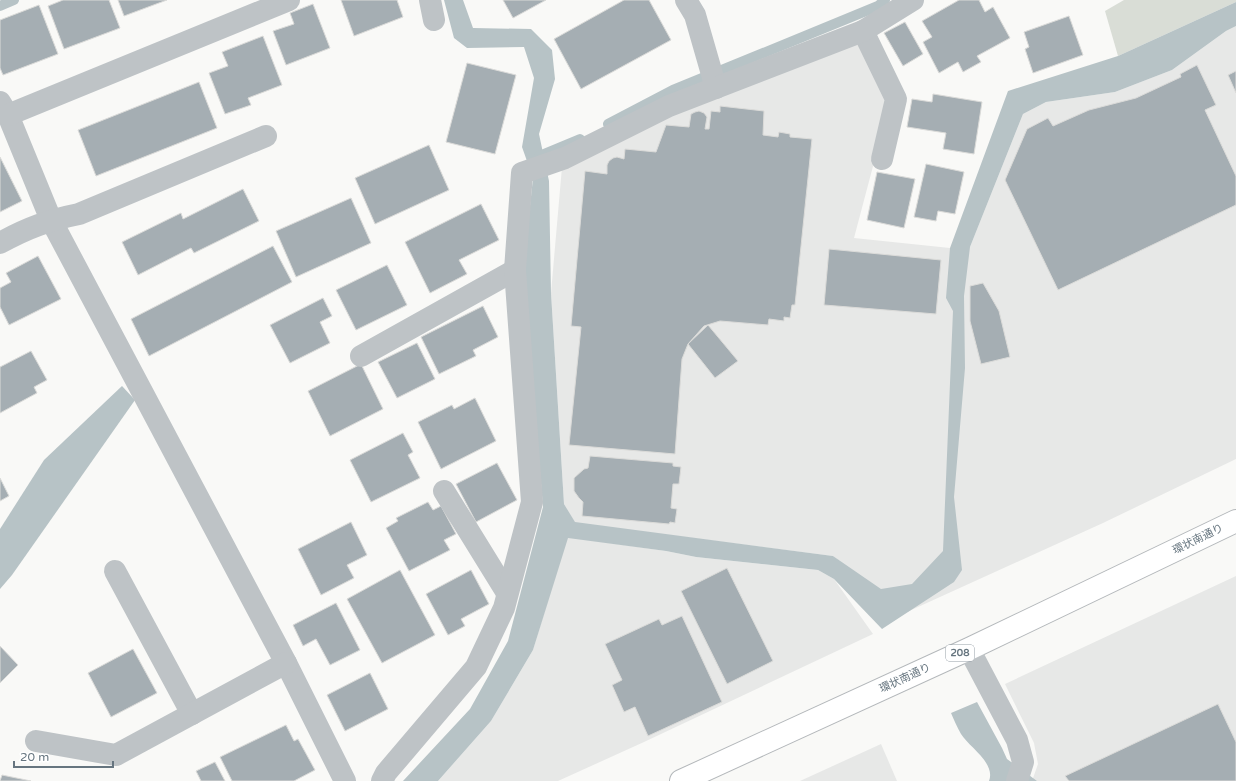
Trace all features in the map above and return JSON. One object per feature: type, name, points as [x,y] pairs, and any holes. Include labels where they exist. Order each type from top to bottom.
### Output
[{"type":"highway","name":"環状南通り","points":[[681,781],[969,649],[1236,521]]},
{"type":"street","points":[[289,0],[4,109],[51,220],[286,664],[345,781]]},
{"type":"street","points":[[686,0],[695,15],[713,78]]},
{"type":"street","points":[[382,781],[386,773],[476,667],[504,608],[532,502],[515,270],[522,173],[565,158],[669,106],[713,78],[863,31],[913,0]]},
{"type":"street","points":[[863,31],[896,99],[882,159]]},
{"type":"street","points":[[0,243],[24,230],[51,220],[79,214],[266,136]]},
{"type":"street","points":[[361,356],[515,270]]},
{"type":"street","points":[[444,491],[508,593]]},
{"type":"street","points":[[115,571],[192,714]]},
{"type":"street","points":[[969,649],[1017,740],[1020,771]]},
{"type":"street","points":[[36,741],[116,755],[286,664]]},
{"type":"shaded area","points":[[444,0],[463,0],[473,28],[531,29],[552,50],[555,79],[539,134],[549,181],[551,293],[564,504],[575,522],[833,556],[881,589],[912,584],[943,551],[953,311],[946,298],[950,248],[1008,91],[1118,56],[1236,2],[1236,26],[1226,31],[1172,70],[1115,92],[1046,102],[1023,114],[970,247],[964,296],[965,368],[954,497],[962,570],[954,582],[882,629],[834,579],[818,570],[696,557],[666,551],[568,538],[533,650],[491,721],[438,781],[403,781],[470,709],[508,641],[543,507],[523,271],[533,178],[522,147],[534,78],[524,47],[467,48],[454,38]]},
{"type":"shaded area","points":[[1124,0],[1236,0],[1236,2],[1118,56],[1105,11]]},
{"type":"shaded area","points":[[1236,26],[1236,459],[1103,523],[907,612],[833,556],[575,523],[564,504],[551,293],[562,167],[671,112],[859,38],[890,102],[854,238],[950,248],[970,247],[1023,114],[1046,102],[1115,92],[1172,70],[1226,31]]},
{"type":"shaded area","points":[[122,386],[135,400],[12,575],[0,589],[0,529],[44,460]]},
{"type":"shaded area","points":[[567,537],[666,551],[696,557],[818,570],[834,579],[873,634],[558,781],[438,781],[491,721],[533,650]]},
{"type":"shaded area","points":[[1236,576],[1236,781],[1032,781],[1038,764],[1034,743],[1005,684]]},
{"type":"shaded area","points":[[977,702],[1007,759],[1037,781],[989,781],[989,768],[981,756],[961,734],[951,713]]},
{"type":"shaded area","points":[[881,744],[897,781],[800,781]]},
{"type":"building","points":[[63,0],[109,0],[120,28],[64,49],[48,6]]},
{"type":"building","points":[[118,0],[167,0],[124,16]]},
{"type":"building","points":[[341,0],[397,0],[403,17],[354,36]]},
{"type":"building","points":[[503,0],[546,0],[513,18]]},
{"type":"building","points":[[624,0],[649,0],[671,40],[581,89],[554,39]]},
{"type":"building","points":[[959,0],[979,0],[985,12],[993,7],[1010,38],[977,56],[981,62],[963,72],[958,62],[939,73],[923,42],[932,37],[922,21]]},
{"type":"building","points":[[313,4],[330,48],[286,65],[273,31],[294,24],[290,13]]},
{"type":"building","points":[[39,5],[58,54],[3,75],[0,68],[0,20]]},
{"type":"building","points":[[1069,16],[1083,55],[1033,73],[1025,49],[1029,47],[1024,32]]},
{"type":"building","points":[[905,22],[923,54],[903,66],[884,33]]},
{"type":"building","points":[[263,36],[282,85],[248,98],[251,105],[225,114],[209,73],[228,66],[222,52]]},
{"type":"building","points":[[467,63],[516,75],[495,154],[446,142]]},
{"type":"building","points":[[1197,65],[1216,105],[1205,110],[1236,176],[1236,205],[1058,290],[1005,180],[1027,129],[1048,118],[1053,126],[1089,110],[1136,98],[1181,77],[1180,74]]},
{"type":"building","points":[[1236,71],[1236,93],[1228,75]]},
{"type":"building","points":[[199,82],[217,128],[96,176],[78,130]]},
{"type":"building","points":[[933,94],[982,102],[974,154],[943,149],[946,133],[907,127],[912,99],[932,102]]},
{"type":"building","points":[[720,106],[764,111],[763,135],[778,137],[779,132],[790,134],[790,137],[812,139],[795,305],[792,305],[790,318],[784,317],[784,321],[769,319],[768,325],[720,321],[704,326],[688,344],[682,359],[675,454],[569,445],[581,327],[571,326],[585,171],[607,174],[607,165],[609,161],[617,157],[624,159],[625,149],[656,152],[666,125],[689,127],[691,114],[695,112],[699,111],[704,113],[707,117],[705,129],[709,129],[711,111],[720,112]]},
{"type":"building","points":[[429,145],[449,190],[375,224],[355,178]]},
{"type":"building","points":[[0,157],[22,201],[0,212]]},
{"type":"building","points":[[926,164],[964,172],[955,214],[938,211],[936,221],[914,217]]},
{"type":"building","points":[[877,172],[915,179],[904,228],[867,220]]},
{"type":"building","points":[[243,189],[259,221],[194,253],[191,248],[138,275],[122,242],[181,213],[183,219]]},
{"type":"building","points":[[351,198],[371,243],[296,277],[276,231]]},
{"type":"building","points":[[481,204],[499,240],[459,260],[467,274],[430,293],[405,242]]},
{"type":"building","points":[[273,246],[292,282],[149,356],[131,319]]},
{"type":"building","points":[[829,249],[941,260],[936,314],[824,305]]},
{"type":"building","points":[[38,256],[61,299],[9,325],[0,307],[0,288],[11,282],[6,273]]},
{"type":"building","points":[[387,265],[407,305],[356,330],[336,290]]},
{"type":"building","points":[[983,283],[999,311],[1010,357],[981,364],[970,321],[970,286]]},
{"type":"building","points":[[323,298],[332,316],[320,322],[330,343],[290,363],[270,325]]},
{"type":"building","points":[[483,306],[498,337],[473,350],[476,356],[439,374],[421,337]]},
{"type":"building","points":[[708,325],[738,361],[715,378],[688,344]]},
{"type":"building","points":[[417,343],[435,379],[397,398],[378,362]]},
{"type":"building","points":[[31,351],[47,380],[34,387],[37,393],[0,413],[0,367]]},
{"type":"building","points":[[361,364],[383,409],[330,436],[308,391]]},
{"type":"building","points":[[475,398],[496,441],[441,469],[418,422],[452,405],[454,409]]},
{"type":"building","points":[[403,433],[413,452],[408,455],[420,478],[371,502],[350,460]]},
{"type":"building","points":[[590,456],[673,463],[673,466],[681,467],[679,484],[673,484],[671,508],[677,509],[675,523],[670,522],[669,524],[582,516],[583,502],[574,491],[574,478],[584,469],[588,468]]},
{"type":"building","points":[[497,463],[517,500],[476,522],[456,484]]},
{"type":"building","points":[[0,478],[9,496],[0,501]]},
{"type":"building","points":[[428,502],[433,510],[441,506],[456,534],[444,540],[450,550],[409,571],[386,528],[398,521],[396,518]]},
{"type":"building","points":[[351,522],[367,555],[347,565],[354,578],[321,595],[298,549]]},
{"type":"building","points":[[727,568],[773,661],[727,684],[681,591]]},
{"type":"building","points":[[400,570],[435,635],[382,663],[347,599]]},
{"type":"building","points":[[471,570],[489,604],[461,619],[465,626],[448,635],[426,594]]},
{"type":"building","points":[[336,603],[360,650],[330,665],[316,639],[303,646],[293,625]]},
{"type":"building","points":[[682,616],[722,702],[648,736],[635,707],[624,712],[612,685],[622,680],[605,644],[659,619],[662,625]]},
{"type":"building","points":[[0,646],[18,665],[0,683]]},
{"type":"building","points":[[133,649],[157,693],[111,717],[88,673]]},
{"type":"building","points":[[370,673],[388,709],[345,731],[327,695]]},
{"type":"building","points":[[1218,704],[1236,742],[1236,781],[1069,781],[1065,776]]},
{"type":"building","points":[[286,725],[294,741],[298,739],[315,770],[294,781],[232,781],[220,757]]},
{"type":"building","points":[[215,762],[225,781],[201,781],[196,771]]},
{"type":"building","points":[[2,775],[31,781],[0,781]]},
{"type":"waterway","points":[[0,6],[14,0]]},
{"type":"waterway","points":[[608,124],[673,90],[878,6],[885,0]]},
{"type":"waterway","points":[[539,156],[580,139]]}]
